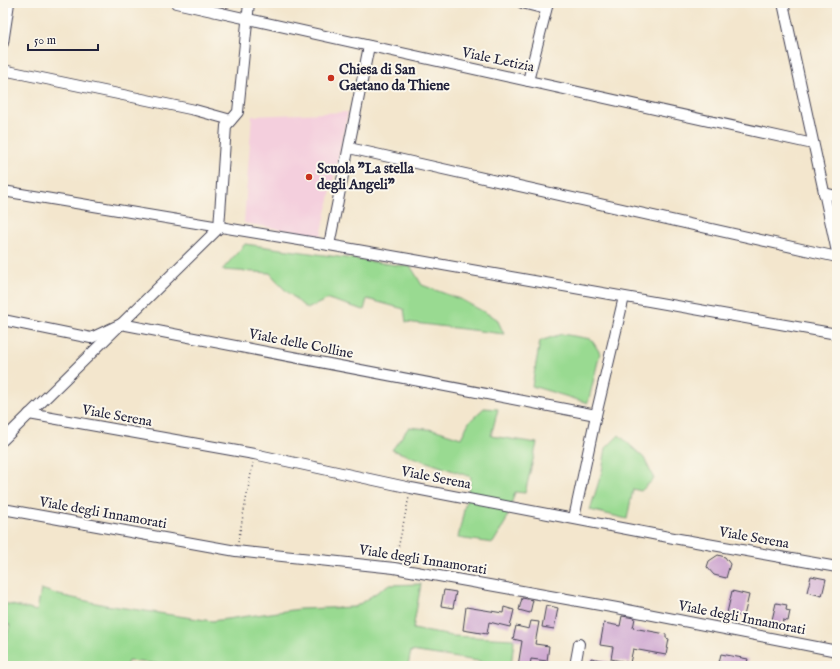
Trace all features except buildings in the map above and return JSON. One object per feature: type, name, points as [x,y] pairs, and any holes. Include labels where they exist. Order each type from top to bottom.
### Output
[{"type":"street","points":[[3,42],[9,3]]},
{"type":"street","name":"Viale Letizia","points":[[176,3],[813,144]]},
{"type":"street","points":[[3,440],[219,228],[226,126],[238,112],[249,3]]},
{"type":"street","points":[[522,3],[547,6],[528,81]]},
{"type":"street","points":[[783,3],[837,252]]},
{"type":"street","points":[[329,245],[369,46]]},
{"type":"street","points":[[3,70],[187,109],[231,120]]},
{"type":"street","points":[[349,148],[837,257]]},
{"type":"street","points":[[3,191],[219,228],[329,245],[837,334]]},
{"type":"street","points":[[824,193],[837,196]]},
{"type":"street","points":[[574,518],[596,415],[624,297]]},
{"type":"street","points":[[3,320],[91,338],[121,324]]},
{"type":"street","name":"Viale delle Colline","points":[[121,324],[596,415]]},
{"type":"street","name":"Viale Serena","points":[[29,414],[254,454],[411,488],[837,567]]},
{"type":"street","name":"Viale degli Innamorati","points":[[3,509],[236,551],[394,568],[617,608],[837,651]]},
{"type":"street","points":[[575,666],[579,644]]},
{"type":"path","points":[[236,551],[254,454]]},
{"type":"path","points":[[394,568],[411,488]]},
{"type":"shaded area","points":[[348,112],[321,236],[244,223],[252,116]]},
{"type":"green space","points":[[245,244],[411,267],[422,285],[462,300],[497,319],[504,334],[406,322],[404,309],[367,299],[364,310],[328,299],[307,309],[283,288],[270,273],[222,270]]},
{"type":"green space","points":[[562,334],[591,339],[600,353],[588,403],[532,386],[540,341]]},
{"type":"green space","points":[[484,408],[498,409],[491,436],[537,443],[525,493],[515,492],[506,521],[493,543],[458,538],[471,477],[392,450],[409,427],[436,430],[461,438],[469,422]]},
{"type":"green space","points":[[619,435],[644,458],[654,479],[641,491],[633,489],[627,519],[590,510],[602,471],[606,448]]},
{"type":"green space","points":[[421,584],[413,629],[452,636],[513,639],[511,666],[411,651],[408,666],[184,666],[128,661],[126,666],[3,666],[3,651],[10,625],[3,623],[3,603],[37,611],[41,589],[59,595],[105,605],[212,621],[300,609],[355,607],[388,585]]},
{"type":"place","name":"Chiesa di San Gaetano da Thiene","points":[[331,78]]},
{"type":"place","name":"Scuola \"La stella degli Angeli\"","points":[[309,177]]}]
